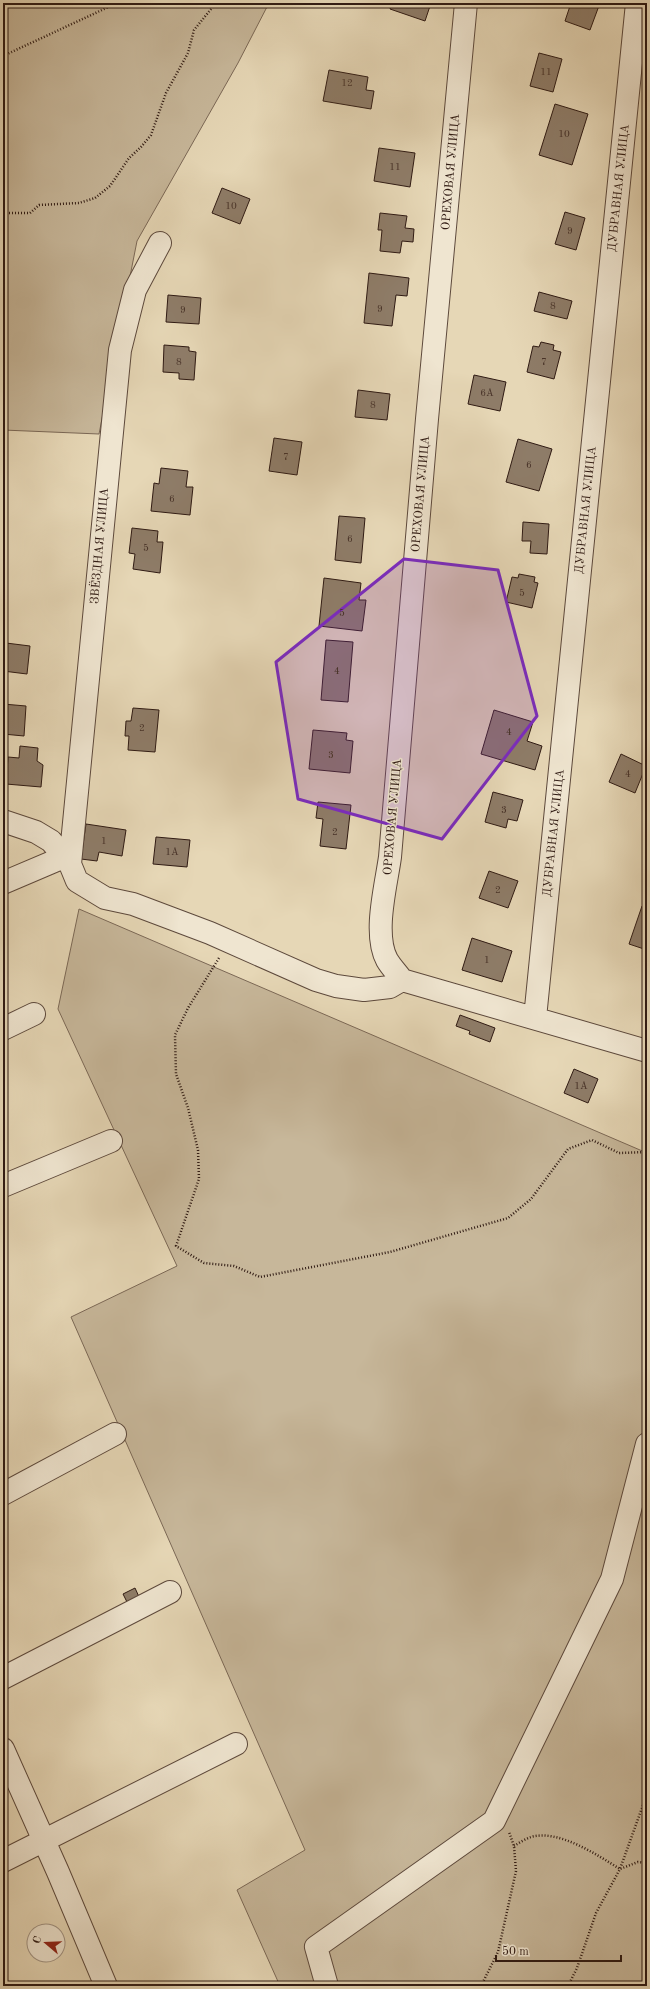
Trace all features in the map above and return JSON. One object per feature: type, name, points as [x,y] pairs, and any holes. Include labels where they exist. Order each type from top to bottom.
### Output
[{"type":"street","name":"ОРЕХОВАЯ УЛИЦА","points":[[402,980],[387,961],[382,947],[381,920],[390,857],[427,419],[466,3]]},
{"type":"street","name":"ДУБРАВНАЯ УЛИЦА","points":[[535,1018],[637,3]]},
{"type":"street","name":"ЗВЁЗДНАЯ УЛИЦА","points":[[68,859],[120,350],[135,290],[160,243]]},
{"type":"street","points":[[3,821],[36,832],[51,841],[68,859],[77,881],[105,898],[133,904],[229,941],[316,980],[336,986],[364,990],[390,987],[402,980],[647,1051]]},
{"type":"street","points":[[3,883],[68,859]]},
{"type":"street","points":[[3,1029],[34,1014]]},
{"type":"street","points":[[3,1186],[111,1141]]},
{"type":"street","points":[[3,1494],[115,1434]]},
{"type":"street","points":[[327,1986],[316,1947],[494,1821],[612,1579],[647,1444]]},
{"type":"street","points":[[3,1678],[170,1592]]},
{"type":"street","points":[[3,1861],[236,1744]]},
{"type":"street","points":[[3,1749],[106,1986]]},
{"type":"path","points":[[3,56],[117,3]]},
{"type":"path","points":[[3,213],[30,213],[39,205],[79,203],[95,198],[110,186],[129,158],[142,147],[151,135],[166,93],[188,52],[194,30],[216,3]]},
{"type":"path","points":[[229,941],[188,1008],[174,1035],[176,1074],[188,1108],[198,1150],[199,1179],[176,1246],[204,1263],[234,1266],[260,1276],[390,1252],[508,1218],[531,1199],[568,1149],[592,1140],[619,1152],[647,1152]]},
{"type":"path","points":[[568,1986],[577,1968],[596,1913],[620,1870],[647,1794]]},
{"type":"path","points":[[481,1986],[498,1952],[516,1871],[514,1846],[499,1810]]},
{"type":"path","points":[[514,1846],[532,1837],[555,1836],[593,1852],[620,1870]]},
{"type":"path","points":[[620,1870],[638,1862],[647,1863]]},
{"type":"highlighted area","points":[[404,559],[498,570],[537,716],[442,839],[298,799],[276,662]]},
{"type":"shaded area","points":[[3,3],[269,3],[238,63],[137,241],[99,434],[3,430]]},
{"type":"shaded area","points":[[79,909],[647,1153],[647,1986],[280,1986],[237,1890],[305,1850],[71,1317],[177,1266],[58,1009]]},
{"type":"building","points":[[392,3],[431,3],[425,21],[390,9]]},
{"type":"building","points":[[571,3],[600,3],[590,30],[565,21]]},
{"type":"building","points":[[539,53],[562,59],[553,92],[530,86]]},
{"type":"building","points":[[329,70],[368,77],[366,90],[374,91],[371,109],[323,101]]},
{"type":"building","points":[[555,104],[588,114],[572,165],[539,155]]},
{"type":"building","points":[[379,148],[415,153],[410,187],[374,181]]},
{"type":"building","points":[[222,188],[250,199],[240,224],[212,213]]},
{"type":"building","points":[[565,212],[585,218],[576,250],[555,244]]},
{"type":"building","points":[[380,213],[407,216],[405,228],[414,229],[413,242],[402,241],[400,253],[380,251],[382,230],[378,230]]},
{"type":"building","points":[[369,273],[409,278],[407,296],[396,295],[392,326],[364,323]]},
{"type":"building","points":[[539,292],[572,301],[567,319],[534,311]]},
{"type":"building","points":[[168,295],[201,298],[199,324],[166,322]]},
{"type":"building","points":[[541,342],[554,345],[553,350],[561,352],[554,379],[527,372],[533,346],[539,347]]},
{"type":"building","points":[[164,345],[189,347],[189,351],[196,352],[194,380],[179,379],[179,373],[163,372]]},
{"type":"building","points":[[474,375],[506,382],[500,411],[468,404]]},
{"type":"building","points":[[358,390],[390,394],[387,420],[355,417]]},
{"type":"building","points":[[274,438],[302,442],[297,475],[269,471]]},
{"type":"building","points":[[518,439],[552,449],[539,491],[506,482]]},
{"type":"building","points":[[161,468],[188,471],[186,487],[193,487],[190,515],[151,511],[154,483],[159,484]]},
{"type":"building","points":[[339,516],[365,518],[361,563],[335,560]]},
{"type":"building","points":[[523,522],[549,524],[547,554],[530,553],[531,541],[522,541]]},
{"type":"building","points":[[132,528],[158,531],[157,542],[163,542],[160,573],[133,569],[135,554],[129,553]]},
{"type":"building","points":[[519,574],[535,577],[534,582],[538,583],[532,608],[506,602],[512,577],[518,578]]},
{"type":"building","points":[[324,578],[361,583],[359,600],[366,600],[362,631],[319,626]]},
{"type":"building","points":[[326,640],[353,642],[348,702],[321,700]]},
{"type":"building","points":[[6,643],[30,646],[27,674],[3,671]]},
{"type":"building","points":[[3,704],[26,706],[24,736],[3,734]]},
{"type":"building","points":[[133,708],[159,710],[155,752],[128,750],[129,736],[125,736],[126,721],[131,721]]},
{"type":"building","points":[[494,710],[533,722],[527,741],[542,746],[535,770],[481,754]]},
{"type":"building","points":[[313,730],[347,733],[346,740],[353,741],[350,773],[309,769]]},
{"type":"building","points":[[20,746],[38,748],[37,761],[43,765],[41,787],[6,784],[8,757],[19,758]]},
{"type":"building","points":[[621,754],[646,766],[635,793],[609,782]]},
{"type":"building","points":[[493,792],[523,800],[517,821],[508,819],[506,828],[485,822]]},
{"type":"building","points":[[318,802],[351,805],[346,849],[320,846],[323,819],[316,818]]},
{"type":"building","points":[[86,824],[126,830],[122,856],[99,852],[97,861],[81,859]]},
{"type":"building","points":[[156,837],[190,840],[187,867],[153,864]]},
{"type":"building","points":[[489,871],[518,881],[508,908],[479,898]]},
{"type":"building","points":[[642,906],[647,908],[647,950],[629,944]]},
{"type":"building","points":[[472,938],[512,951],[502,982],[462,970]]},
{"type":"building","points":[[460,1015],[495,1028],[490,1042],[469,1034],[470,1031],[456,1026]]},
{"type":"building","points":[[574,1069],[598,1079],[588,1103],[564,1093]]},
{"type":"building","points":[[135,1588],[140,1599],[128,1604],[123,1594]]}]
